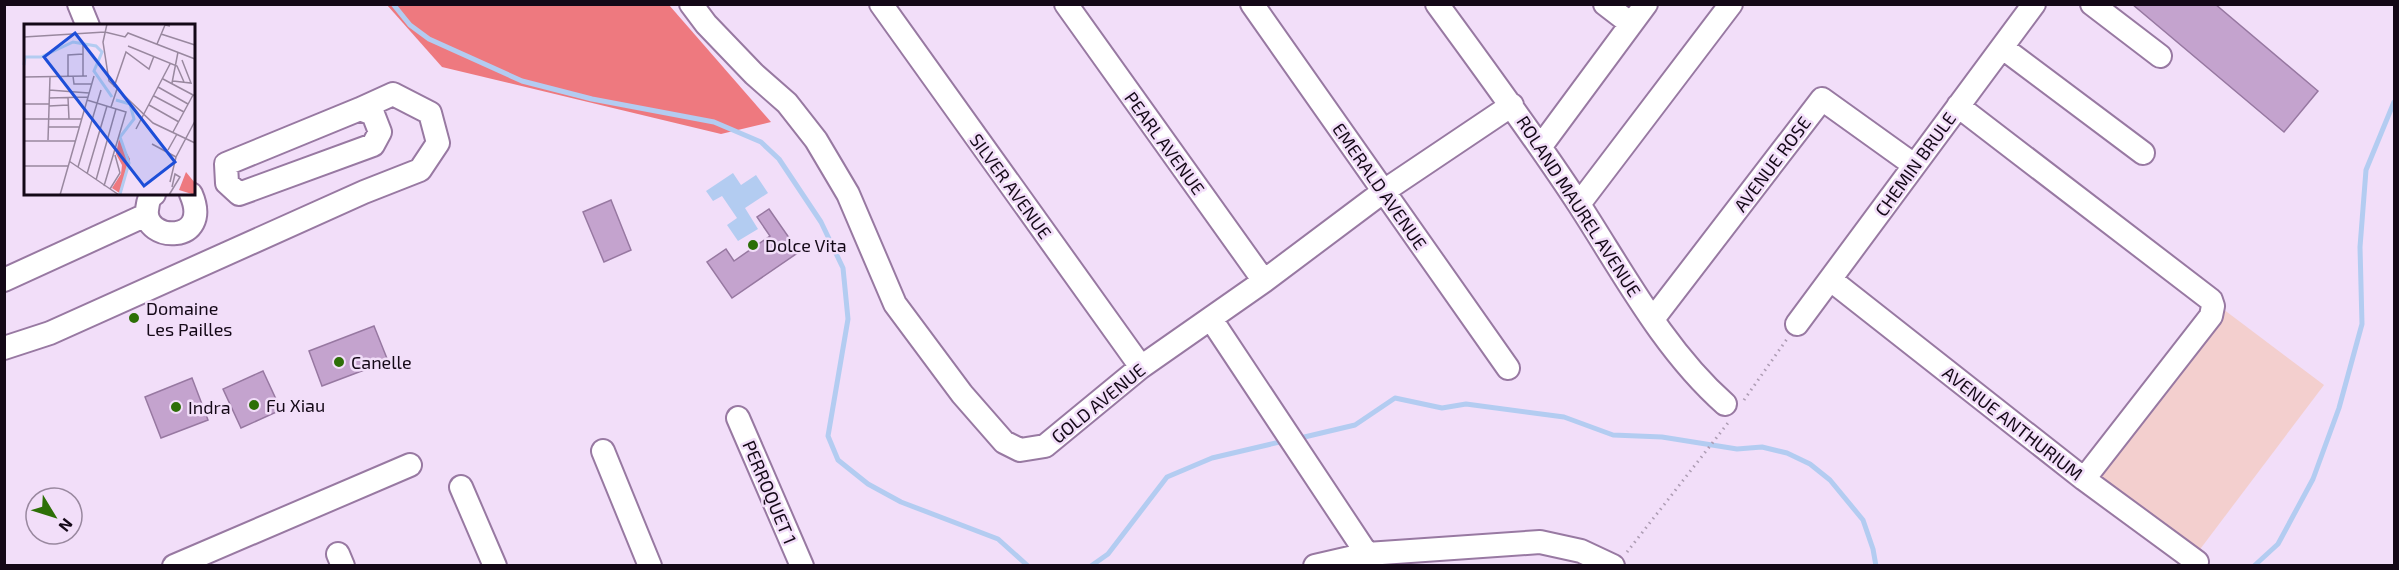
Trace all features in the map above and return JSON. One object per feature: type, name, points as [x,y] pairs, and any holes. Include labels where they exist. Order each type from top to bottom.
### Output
[{"type":"street","points":[[79,4],[87,24]]},
{"type":"street","name":"GOLD AVENUE","points":[[691,4],[706,24],[754,74],[787,104],[816,140],[848,194],[895,304],[962,394],[1004,442],[1020,450],[1045,446],[1141,367],[1211,319],[1384,191],[1512,105]]},
{"type":"street","name":"SILVER AVENUE","points":[[881,4],[1141,367]]},
{"type":"street","name":"PEARL AVENUE","points":[[1066,4],[1264,280]]},
{"type":"street","name":"EMERALD AVENUE","points":[[1252,4],[1508,368]]},
{"type":"street","name":"ROLAND MAUREL AVENUE","points":[[1437,4],[1541,146],[1653,319],[1686,365],[1732,410]]},
{"type":"street","points":[[1605,4],[1631,24]]},
{"type":"street","points":[[1541,146],[1646,4]]},
{"type":"street","points":[[1579,204],[1731,4]]},
{"type":"street","name":"CHEMIN BRULE","points":[[1797,324],[2034,4]]},
{"type":"street","points":[[2092,4],[2160,56]]},
{"type":"street","points":[[2002,48],[2143,153]]},
{"type":"street","points":[[4,348],[50,333],[364,192],[420,170],[438,143],[430,113],[393,94],[226,164],[227,183],[239,194],[373,145],[380,132],[373,114],[360,109]]},
{"type":"street","name":"AVENUE ROSE","points":[[1653,319],[1821,99],[1914,165]]},
{"type":"street","points":[[1958,106],[2211,300],[2213,306],[2211,316],[2084,479]]},
{"type":"street","points":[[195,192],[227,183]]},
{"type":"street","points":[[4,280],[150,204],[154,228],[167,234],[183,232],[194,222],[197,207],[193,195]]},
{"type":"street","points":[[183,232],[199,266]]},
{"type":"street","name":"AVENUE ANTHURIUM","points":[[1831,280],[2084,479],[2197,562]]},
{"type":"street","points":[[1211,319],[1367,554]]},
{"type":"street","name":"PERROQUET 1","points":[[738,418],[802,566]]},
{"type":"street","points":[[603,451],[650,566]]},
{"type":"street","points":[[174,566],[410,465]]},
{"type":"street","points":[[462,487],[495,566]]},
{"type":"street","points":[[1316,566],[1367,554],[1426,557],[1540,542],[1618,561]]},
{"type":"path","points":[[1618,561],[1719,435],[1732,410],[1797,324]]},
{"type":"shaded area","points":[[387,5],[669,5],[771,122],[721,134],[442,67]]},
{"type":"shaded area","points":[[2223,309],[2324,385],[2198,552],[2096,476]]},
{"type":"water","points":[[733,173],[741,185],[756,175],[768,193],[745,208],[758,229],[738,241],[727,225],[737,218],[722,196],[713,201],[706,191]]},
{"type":"building","points":[[2132,4],[2215,4],[2318,91],[2284,132]]},
{"type":"building","points":[[611,200],[631,250],[604,262],[583,212]]},
{"type":"building","points":[[769,209],[799,252],[732,298],[707,262],[726,249],[734,261],[770,236],[757,217]]},
{"type":"building","points":[[374,326],[388,361],[322,386],[309,351]]},
{"type":"building","points":[[263,371],[281,410],[241,428],[223,389]]},
{"type":"building","points":[[192,378],[208,420],[161,438],[145,397]]},
{"type":"waterway","points":[[393,4],[410,25],[429,39],[522,81],[592,99],[714,122],[761,142],[779,159],[821,222],[843,268],[848,319],[828,436],[838,460],[868,484],[901,502],[998,539],[1028,566]]},
{"type":"waterway","points":[[2254,566],[2278,544],[2313,479],[2339,408],[2362,324],[2360,247],[2366,170],[2394,102]]},
{"type":"waterway","points":[[1296,439],[1355,425],[1395,398],[1442,408],[1466,404],[1564,417],[1613,435],[1662,437],[1737,449],[1762,447],[1787,453],[1810,464],[1830,480],[1863,520],[1876,566]]},
{"type":"waterway","points":[[1091,566],[1108,554],[1167,477],[1212,458],[1284,441]]},
{"type":"place","name":"Dolce Vita","points":[[753,245]]},
{"type":"place","name":"Domaine Les Pailles","points":[[134,318]]},
{"type":"place","name":"Canelle","points":[[339,362]]},
{"type":"place","name":"Fu Xiau","points":[[254,405]]},
{"type":"place","name":"Indra","points":[[176,407]]}]
